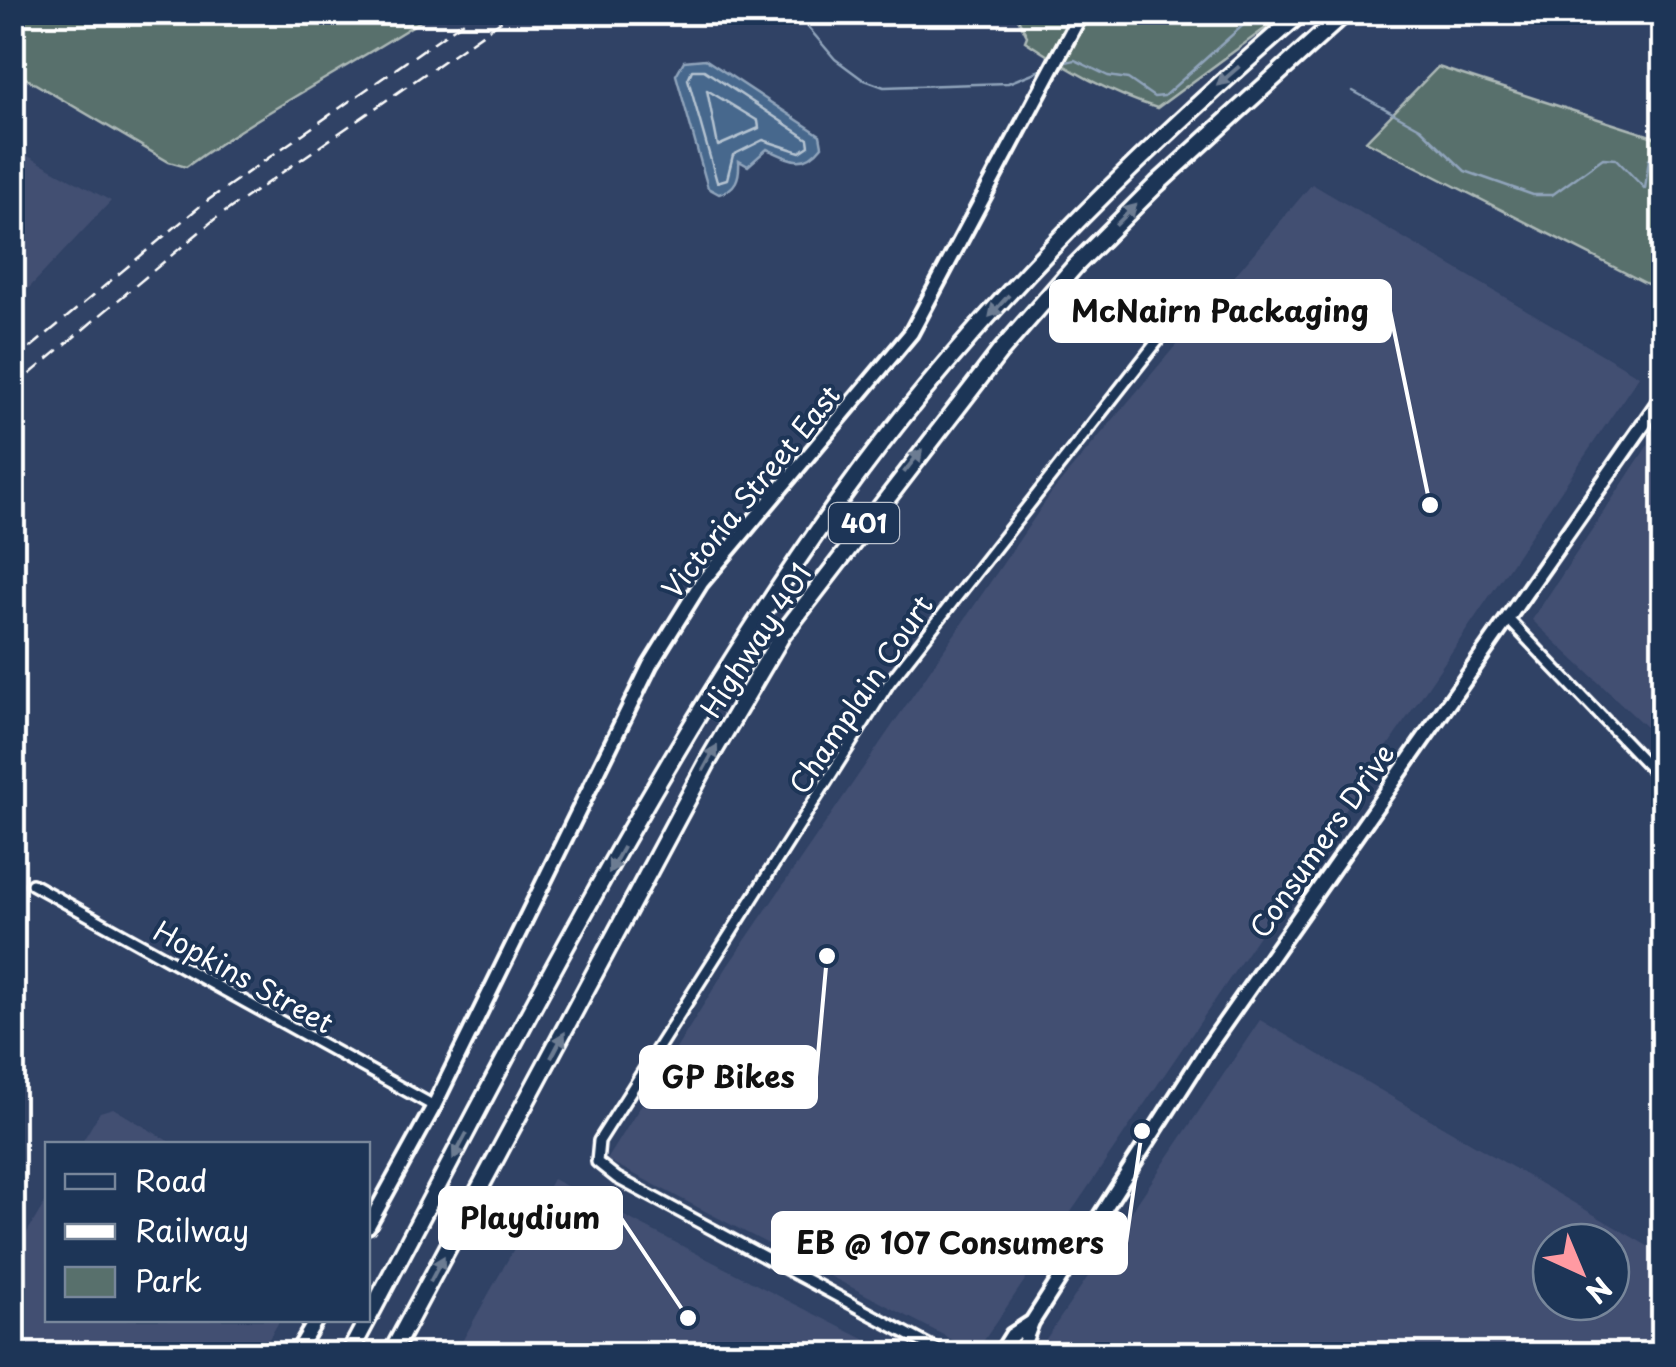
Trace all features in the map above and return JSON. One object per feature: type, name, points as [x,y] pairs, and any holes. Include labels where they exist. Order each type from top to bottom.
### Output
[{"type":"highway","name":"Highway 401","points":[[370,1315],[680,744],[756,619],[842,497],[1046,253],[1206,95],[1302,12]]},
{"type":"highway","name":"Highway 401","points":[[391,1354],[708,760],[782,635],[987,368],[1075,266],[1157,184],[1346,12]]},
{"type":"highway","name":"Highway 401","points":[[349,1354],[366,1322]]},
{"type":"main road","name":"Victoria Street East","points":[[370,1222],[434,1106],[650,666],[701,583],[911,333],[1082,12]]},
{"type":"main road","name":"Consumers Drive","points":[[1020,1354],[1032,1322],[1231,1014],[1664,395]]},
{"type":"main road","points":[[296,1354],[315,1322]]},
{"type":"main road","name":"Consumers Drive","points":[[1000,1354],[1012,1336],[1032,1322]]},
{"type":"street","name":"Champlain Court","points":[[945,1354],[617,1178],[598,1162],[599,1141],[889,684],[1174,320],[1220,299]]},
{"type":"street","points":[[1509,620],[1664,782]]},
{"type":"street","name":"Hopkins Street","points":[[32,884],[434,1106]]},
{"type":"street","points":[[1650,1354],[1664,1330]]},
{"type":"shaded area","points":[[13,148],[111,201],[13,305]]},
{"type":"shaded area","points":[[1312,184],[1639,376],[976,1352],[607,1160],[727,967],[1052,492]]},
{"type":"shaded area","points":[[1660,427],[1664,434],[1663,743],[1532,620]]},
{"type":"shaded area","points":[[1260,1020],[1606,1222],[1531,1222],[1531,1322],[1631,1322],[1631,1236],[1663,1255],[1663,1354],[1036,1354]]},
{"type":"shaded area","points":[[113,1108],[170,1142],[82,1142],[100,1112]]},
{"type":"shaded area","points":[[553,1179],[769,1291],[893,1354],[455,1354]]},
{"type":"shaded area","points":[[45,1202],[45,1322],[279,1322],[260,1354],[13,1354],[13,1256]]},
{"type":"green space","points":[[13,12],[433,13],[246,126],[186,167],[169,162],[17,73],[13,68]]},
{"type":"green space","points":[[1015,13],[1286,13],[1157,108],[1089,79],[1025,41],[1027,36]]},
{"type":"green space","points":[[1438,67],[1663,140],[1663,292],[1366,141]]},
{"type":"water","points":[[705,59],[820,135],[822,146],[803,160],[767,149],[748,166],[739,161],[738,178],[729,189],[719,194],[708,188],[676,75],[684,61]]},
{"type":"waterway","points":[[795,12],[835,59],[862,79],[884,87],[1008,83],[1043,69]]},
{"type":"waterway","points":[[1066,62],[1075,60],[1108,76],[1128,79],[1154,97],[1164,96],[1251,18],[1250,12]]},
{"type":"waterway","points":[[1353,91],[1420,128],[1465,171],[1533,195],[1552,195],[1603,158],[1616,159],[1645,189],[1649,159],[1664,145]]},
{"type":"railway","points":[[12,363],[204,203],[477,12]]},
{"type":"railway","points":[[12,389],[215,219],[514,12]]},
{"type":"place","name":"McNairn Packaging","points":[[1430,505]]},
{"type":"place","name":"GP Bikes","points":[[827,956]]},
{"type":"place","name":"EB @ 107 Consumers","points":[[1142,1131]]},
{"type":"place","name":"Playdium","points":[[688,1318]]}]
